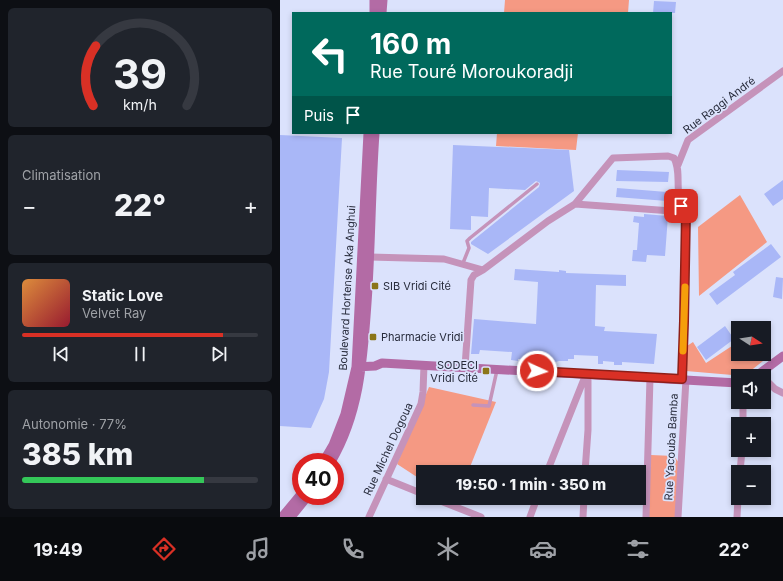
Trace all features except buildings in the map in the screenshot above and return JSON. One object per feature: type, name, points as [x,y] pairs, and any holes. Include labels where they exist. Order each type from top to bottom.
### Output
[{"type":"main road","points":[[374,0],[374,12]]},
{"type":"main road","points":[[382,0],[382,12]]},
{"type":"main road","name":"Boulevard Hortense Aka Anghui","points":[[360,356],[368,134]]},
{"type":"main road","name":"Boulevard Hortense Aka Anghui","points":[[336,453],[343,439],[359,387],[359,367],[370,257],[375,134]]},
{"type":"main road","points":[[360,356],[382,363],[731,382]]},
{"type":"main road","points":[[769,369],[783,356]]},
{"type":"main road","points":[[359,367],[375,366],[382,363]]},
{"type":"main road","name":"Boulevard Hortense Aka Anghui","points":[[328,453],[345,414],[359,367]]},
{"type":"main road","points":[[282,517],[292,505]]},
{"type":"main road","points":[[291,517],[301,505]]},
{"type":"street","name":"Rue Raggi André","points":[[678,165],[688,140],[783,71]]},
{"type":"street","points":[[465,367],[471,280],[474,275],[483,270],[548,221],[575,204],[613,158],[668,156],[674,158],[678,165],[677,182],[681,206],[686,212]]},
{"type":"street","points":[[575,204],[686,212]]},
{"type":"street","name":"Rue Yacouba Bamba","points":[[678,517],[684,379],[686,212]]},
{"type":"street","points":[[370,257],[444,259],[463,263],[483,270]]},
{"type":"street","name":"Rue Michel Dogoua","points":[[369,517],[421,404],[424,365]]},
{"type":"street","points":[[550,465],[587,374]]},
{"type":"street","points":[[586,465],[588,430],[587,374]]},
{"type":"street","points":[[646,517],[650,378]]},
{"type":"street","points":[[771,385],[783,393]]},
{"type":"street","points":[[386,479],[416,491]]},
{"type":"street","points":[[451,505],[481,517]]},
{"type":"street","points":[[530,517],[534,505]]},
{"type":"street","points":[[583,517],[584,505]]},
{"type":"street","points":[[737,517],[738,505]]},
{"type":"lane","points":[[463,263],[469,248],[467,241],[537,184]]},
{"type":"lane","points":[[473,405],[489,406],[497,369]]},
{"type":"shaded area","points":[[505,0],[629,0],[628,12],[504,12]]},
{"type":"shaded area","points":[[497,134],[578,134],[576,150],[496,146]]},
{"type":"shaded area","points":[[740,195],[767,242],[699,296],[698,227]]},
{"type":"shaded area","points":[[693,342],[706,363],[731,347],[731,361],[763,361],[753,369],[731,369],[731,375],[686,371],[687,346]]},
{"type":"shaded area","points":[[429,387],[496,402],[471,465],[416,465],[416,476],[397,464]]},
{"type":"shaded area","points":[[651,455],[674,456],[682,467],[680,517],[647,517]]},
{"type":"slow traffic","points":[[683,351],[685,287]]},
{"type":"place","name":"SIB Vridi Cité","points":[[375,286]]},
{"type":"place","name":"Pharmacie Vridi","points":[[373,337]]},
{"type":"place","name":"SODECI Vridi Cité","points":[[486,371]]},
{"type":"route","points":[[537,371],[682,379],[686,270],[686,212],[681,206]]}]
